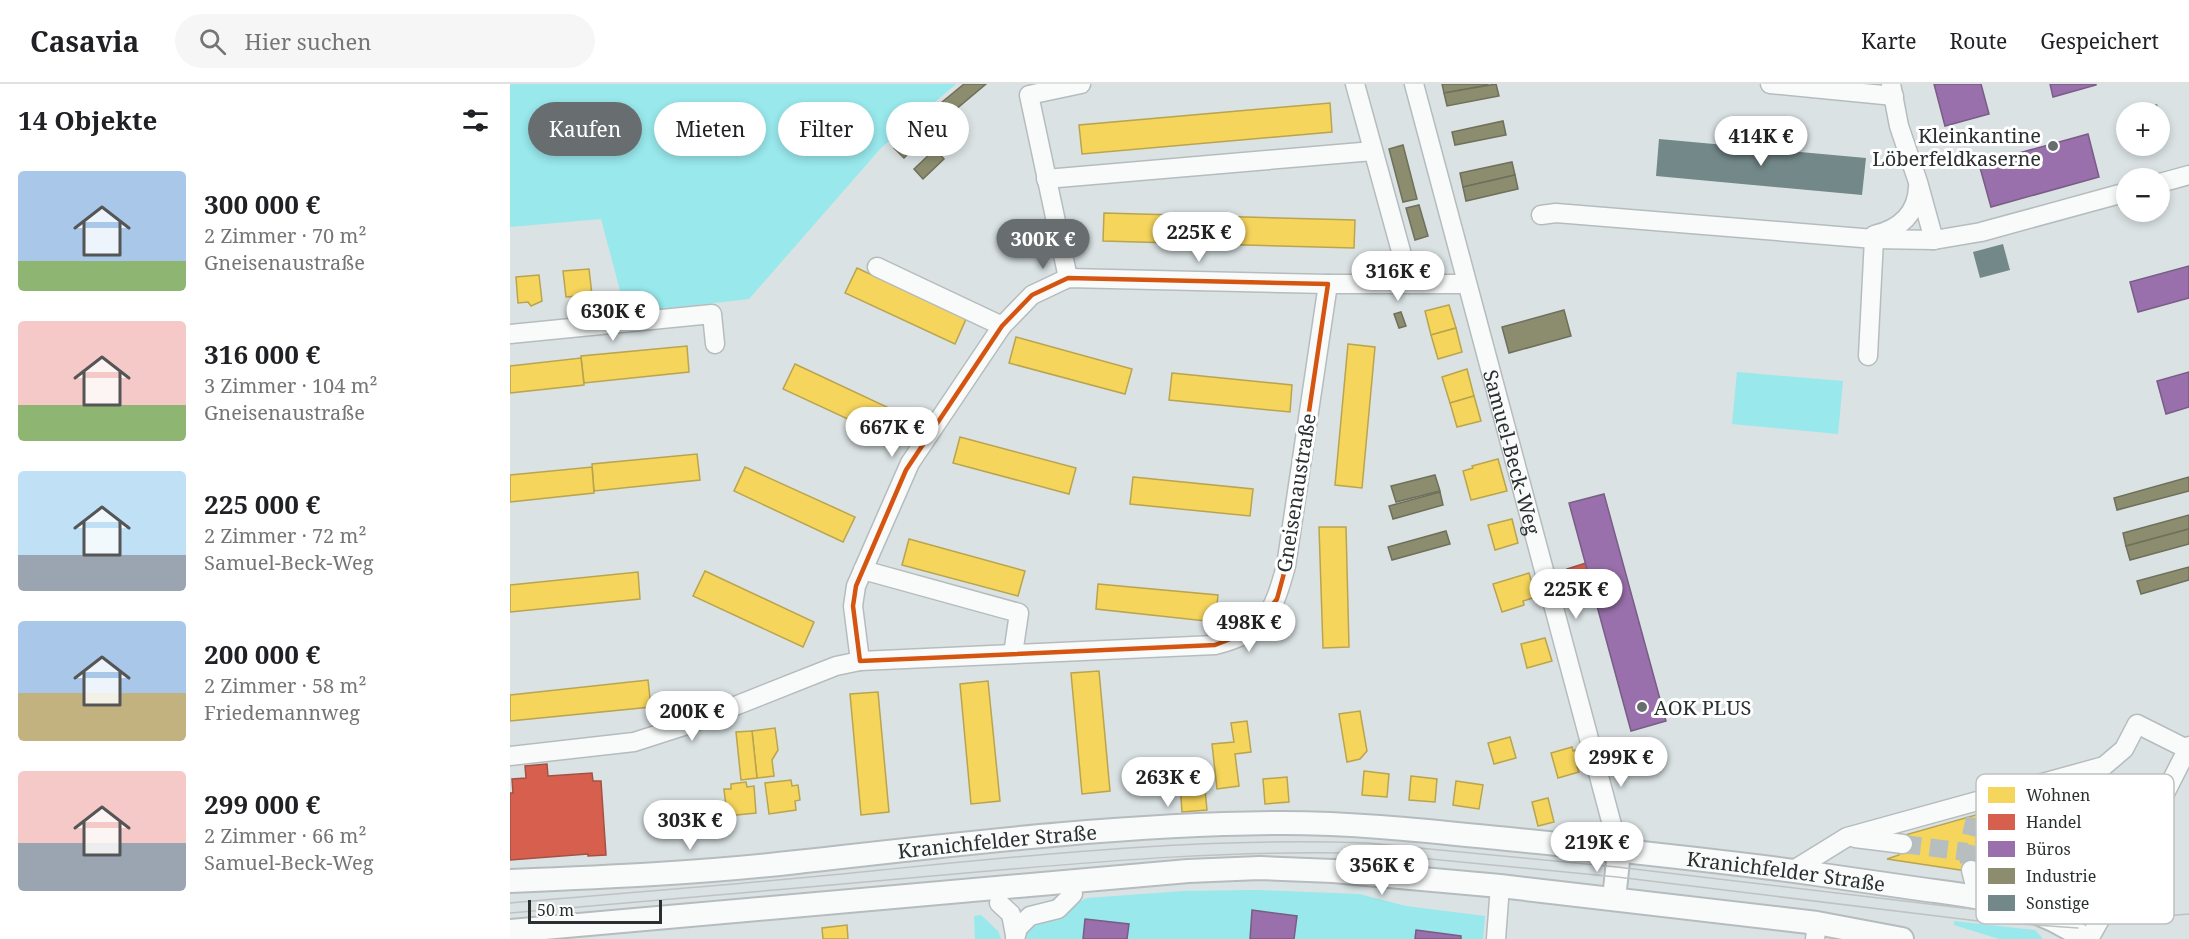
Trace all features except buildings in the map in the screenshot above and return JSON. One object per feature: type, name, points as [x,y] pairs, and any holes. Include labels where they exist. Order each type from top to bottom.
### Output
[{"type":"main road","name":"Kranichfelder Straße","points":[[510,881],[624,877],[1077,833],[1281,824],[1389,827],[1619,851],[1792,871],[1976,898]]},
{"type":"main road","name":"Samuel-Beck-Weg","points":[[1614,899],[1619,851]]},
{"type":"main road","points":[[510,931],[1188,871],[1260,868],[1333,871],[1500,886],[1614,899],[1816,931],[1902,939]]},
{"type":"main road","name":"Kranichfelder Straße","points":[[2062,924],[2087,939]]},
{"type":"street","points":[[1068,278],[1029,95],[1081,84]]},
{"type":"street","points":[[1355,84],[1410,284]]},
{"type":"street","name":"Samuel-Beck-Weg","points":[[1414,84],[1619,851]]},
{"type":"street","points":[[1770,84],[1892,90],[1899,126],[1934,240]]},
{"type":"street","points":[[1046,179],[1373,151]]},
{"type":"street","points":[[2170,181],[2189,176]]},
{"type":"street","points":[[1867,238],[1887,232],[1906,219],[1917,198],[1918,182]]},
{"type":"street","points":[[1541,215],[1570,213],[1867,238],[1934,240],[1981,232],[2116,195]]},
{"type":"street","points":[[1867,238],[1868,356]]},
{"type":"street","points":[[877,267],[1002,326]]},
{"type":"street","points":[[860,661],[853,606],[856,586],[910,463],[1002,326],[1032,295],[1068,278],[1328,284],[1467,284]]},
{"type":"street","name":"Gneisenaustraße","points":[[510,756],[634,742],[687,725],[836,666],[860,661],[1215,645],[1235,640],[1253,630],[1265,620],[1277,599],[1286,566],[1328,284]]},
{"type":"street","points":[[510,334],[711,314],[715,344]]},
{"type":"street","points":[[863,570],[1019,613],[1013,654]]},
{"type":"street","points":[[2079,774],[2104,766],[2124,749],[2138,724],[2188,747],[2174,775]]},
{"type":"street","points":[[1792,871],[1847,837],[1976,807]]},
{"type":"street","points":[[1847,837],[1903,844]]},
{"type":"street","points":[[1971,870],[1976,890]]},
{"type":"street","points":[[1496,939],[1500,886]]},
{"type":"street","points":[[1015,937],[1022,921],[1030,916],[1058,909],[1073,894]]},
{"type":"street","points":[[999,903],[1011,914],[1015,937]]},
{"type":"street","points":[[2087,939],[2096,924]]},
{"type":"highlighted area","points":[[1068,278],[1328,284],[1286,566],[1277,599],[1253,630],[1215,645],[860,661],[853,606],[856,586],[906,470],[1002,326],[1032,295]]},
{"type":"shaded area","points":[[510,84],[956,84],[935,102],[886,102],[886,144],[749,299],[626,313],[601,219],[510,227]]},
{"type":"shaded area","points":[[1737,372],[1843,381],[1838,434],[1732,424]]},
{"type":"shaded area","points":[[1257,890],[1359,894],[1406,906],[1485,916],[1483,939],[1019,939],[1022,926],[1053,915],[1087,898],[1184,891]]},
{"type":"shaded area","points":[[981,915],[998,931],[1001,939],[975,939],[974,916]]},
{"type":"shaded area","points":[[1954,921],[2035,930],[2043,939],[1999,939],[1954,925]]},
{"type":"tunnel","points":[[1969,862],[1967,852],[1976,814]]},
{"type":"tunnel","points":[[1903,844],[1967,852]]},
{"type":"tram line","points":[[510,903],[1124,848],[1245,842],[1306,842],[1367,843],[1617,867],[1976,909]]},
{"type":"tram line","points":[[510,913],[1120,860],[1326,853],[1378,854],[1617,877],[1976,921]]},
{"type":"tram line","points":[[2174,915],[2189,914]]},
{"type":"tram line","points":[[2021,924],[2078,928]]},
{"type":"place","name":"Kleinkantine Löberfeldkaserne","points":[[2053,146]]},
{"type":"place","name":"AOK PLUS","points":[[1642,707]]}]
